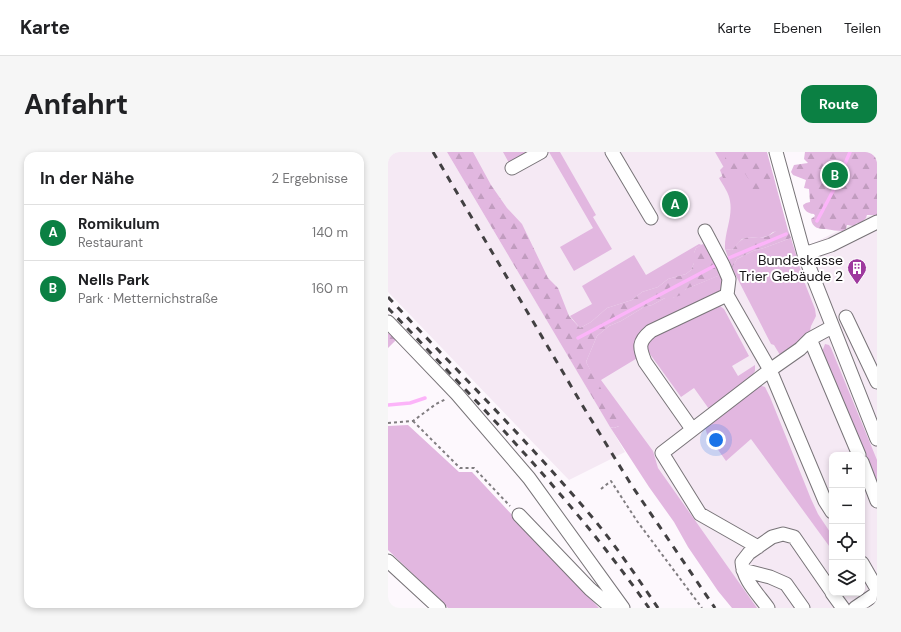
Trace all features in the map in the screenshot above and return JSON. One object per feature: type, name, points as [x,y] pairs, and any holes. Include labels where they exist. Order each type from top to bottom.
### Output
[{"type":"street","points":[[512,168],[541,152]]},
{"type":"street","points":[[612,152],[651,218]]},
{"type":"street","points":[[776,152],[804,254],[877,439]]},
{"type":"street","points":[[804,254],[831,245],[877,222]]},
{"type":"street","points":[[705,231],[730,279],[728,295],[770,370],[829,507]]},
{"type":"street","points":[[692,430],[645,362],[641,350],[641,343],[643,338],[651,331],[728,295]]},
{"type":"street","points":[[846,317],[877,382]]},
{"type":"street","points":[[388,322],[457,394],[529,478],[623,608]]},
{"type":"street","points":[[758,547],[700,514],[662,453],[770,370],[800,349],[810,339],[832,327]]},
{"type":"street","points":[[810,339],[858,452]]},
{"type":"street","points":[[865,470],[877,501]]},
{"type":"street","points":[[519,515],[590,589],[612,608]]},
{"type":"street","points":[[768,608],[747,579],[743,570],[742,562],[749,553],[772,537],[783,534],[794,537],[829,589]]},
{"type":"street","points":[[388,561],[439,608]]},
{"type":"street","points":[[865,568],[877,589]]},
{"type":"street","points":[[743,570],[770,577],[786,584],[803,608]]},
{"type":"street","points":[[855,608],[877,593]]},
{"type":"street","points":[[834,596],[843,608]]},
{"type":"path","points":[[388,422],[413,421],[436,404]]},
{"type":"path","points":[[413,421],[460,468],[474,468],[519,515]]},
{"type":"path","points":[[601,489],[611,481],[637,521],[702,608]]},
{"type":"shaded area","points":[[388,152],[447,152],[625,452],[569,480],[388,292]]},
{"type":"shaded area","points":[[464,152],[762,152],[793,253],[877,212],[877,608],[737,608]]},
{"type":"green space","points":[[447,152],[473,152],[491,185],[507,208],[522,224],[548,278],[558,288],[569,316],[580,328],[591,322],[607,308],[632,300],[642,292],[658,287],[668,279],[686,274],[691,270],[694,263],[694,253],[696,248],[703,244],[708,248],[720,270],[718,276],[686,289],[681,295],[673,298],[665,298],[652,305],[644,307],[621,321],[609,326],[597,336],[586,362],[620,422],[619,426],[614,428],[610,427]]},
{"type":"green space","points":[[503,152],[528,152],[509,163]]},
{"type":"green space","points":[[549,152],[560,152],[596,215],[593,217],[612,249],[574,271],[560,247],[593,228]]},
{"type":"green space","points":[[715,152],[767,152],[788,230],[773,232],[768,236],[759,238],[751,237],[742,239],[732,250],[725,249],[731,207],[727,192],[719,178],[727,173]]},
{"type":"green space","points":[[730,152],[738,152],[743,154],[746,152],[758,152],[757,157],[762,161],[765,169],[768,170],[774,177],[773,189],[764,194],[758,195],[751,188],[751,183],[744,172],[740,175],[727,175],[726,178],[723,178],[720,170],[726,166],[725,158]]},
{"type":"green space","points":[[805,152],[877,152],[877,215],[867,215],[861,223],[857,223],[854,226],[847,225],[846,229],[843,231],[821,229],[814,226],[811,219],[815,216],[814,214],[810,213],[803,207],[803,205],[810,202],[809,189],[804,188],[806,180],[793,175],[791,172],[794,165],[808,163],[804,159]]},
{"type":"green space","points":[[779,230],[788,230],[791,238],[753,251],[737,259],[732,268],[725,249],[732,250],[743,239],[751,237],[765,237]]},
{"type":"green space","points":[[791,238],[816,316],[810,331],[806,336],[780,355],[774,345],[771,344],[732,268],[737,259],[753,251]]},
{"type":"green space","points":[[699,244],[702,245],[696,248],[694,253],[694,263],[691,270],[686,274],[668,279],[658,287],[642,292],[632,300],[607,308],[591,322],[580,328],[570,316],[592,304],[582,286],[634,255],[646,275]]},
{"type":"green space","points":[[720,270],[723,278],[721,293],[639,334],[635,346],[639,357],[601,380],[653,451],[658,468],[757,608],[732,608],[718,591],[688,547],[674,522],[610,427],[614,428],[619,426],[586,362],[597,336],[609,326],[621,321],[644,307],[652,305],[665,298],[673,298],[686,289],[718,276]]},
{"type":"green space","points":[[720,306],[724,309],[749,356],[732,366],[738,376],[755,365],[755,371],[752,376],[709,409],[694,388],[681,397],[647,350],[646,342],[649,338]]},
{"type":"green space","points":[[388,333],[397,339],[388,348]]},
{"type":"green space","points":[[825,344],[829,345],[877,460],[877,487],[865,458],[865,452],[863,452],[822,352]]},
{"type":"green space","points":[[759,385],[765,387],[811,499],[818,514],[829,530],[829,546],[751,439],[726,461],[707,434],[705,427]]},
{"type":"green space","points":[[408,425],[459,472],[472,472],[599,608],[448,608],[388,550],[388,426]]},
{"type":"waterway","points":[[817,221],[833,191],[850,152]]},
{"type":"waterway","points":[[724,260],[786,234]]},
{"type":"waterway","points":[[578,338],[716,265]]},
{"type":"waterway","points":[[388,405],[410,403],[425,398]]},
{"type":"railway","points":[[433,152],[584,408],[632,486],[715,608]]},
{"type":"railway","points":[[388,297],[568,489],[609,539],[658,608]]},
{"type":"railway","points":[[388,308],[491,416],[557,490],[620,568],[649,608]]},
{"type":"place","name":"Nells Park","points":[[835,175]]},
{"type":"place","name":"Romikulum","points":[[675,204]]},
{"type":"place","name":"Bundeskasse Trier Gebäude 2","points":[[857,285]]}]
